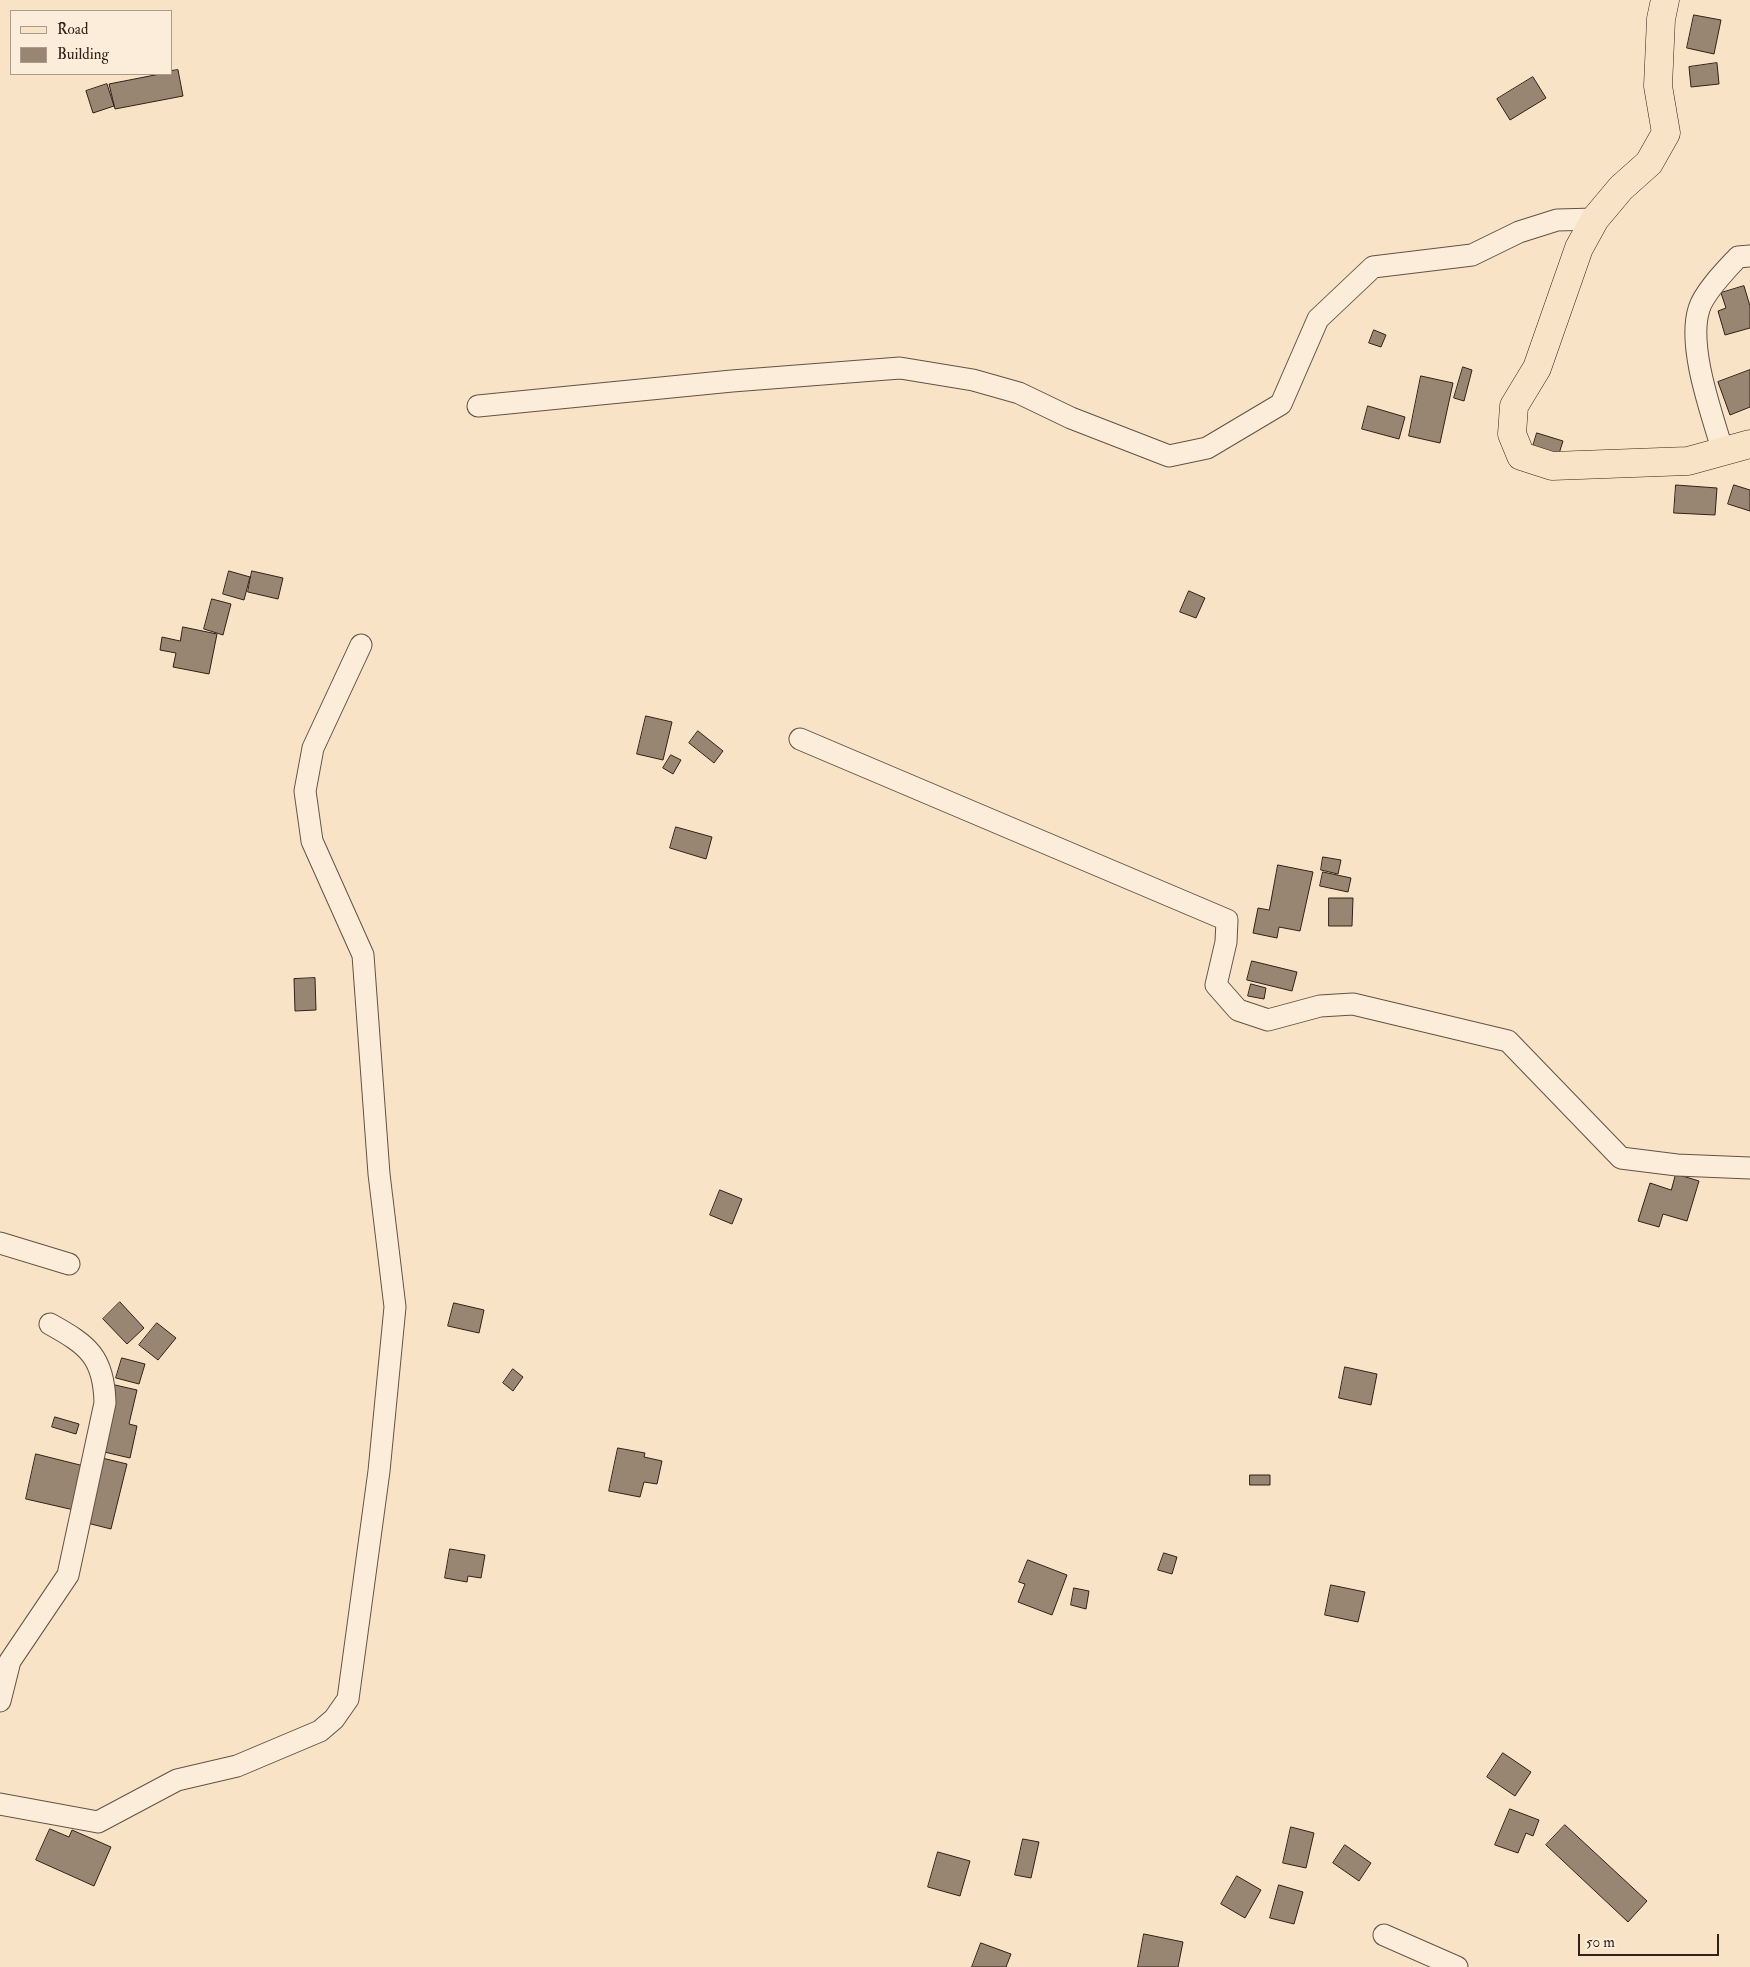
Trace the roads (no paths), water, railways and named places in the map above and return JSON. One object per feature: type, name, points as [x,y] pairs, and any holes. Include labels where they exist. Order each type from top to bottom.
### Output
[{"type":"main road","points":[[1665,0],[1661,19],[1658,86],[1666,134],[1649,163],[1620,188],[1595,219],[1579,248],[1537,368],[1514,406],[1512,434],[1521,456],[1552,466],[1688,462],[1750,444]]},
{"type":"street","points":[[478,406],[732,381],[900,368],[973,380],[1018,393],[1071,418],[1169,456],[1207,448],[1280,404],[1318,319],[1373,267],[1472,255],[1519,232],[1558,220],[1595,219]]},
{"type":"street","points":[[1722,452],[1704,386],[1696,334],[1699,308],[1720,276],[1738,257],[1750,256]]},
{"type":"street","points":[[0,1804],[98,1822],[177,1780],[237,1766],[320,1731],[334,1719],[348,1699],[379,1471],[395,1307],[379,1174],[363,954],[312,842],[305,790],[314,748],[361,645]]},
{"type":"street","points":[[800,739],[1227,920],[1226,942],[1216,985],[1238,1010],[1268,1020],[1320,1006],[1353,1004],[1508,1041],[1621,1158],[1677,1165],[1750,1168]]},
{"type":"street","points":[[0,1243],[69,1264]]},
{"type":"street","points":[[0,1700],[10,1660],[68,1575],[105,1403],[104,1384],[95,1360],[78,1340],[50,1324]]},
{"type":"street","points":[[1384,1935],[1457,1967]]}]
